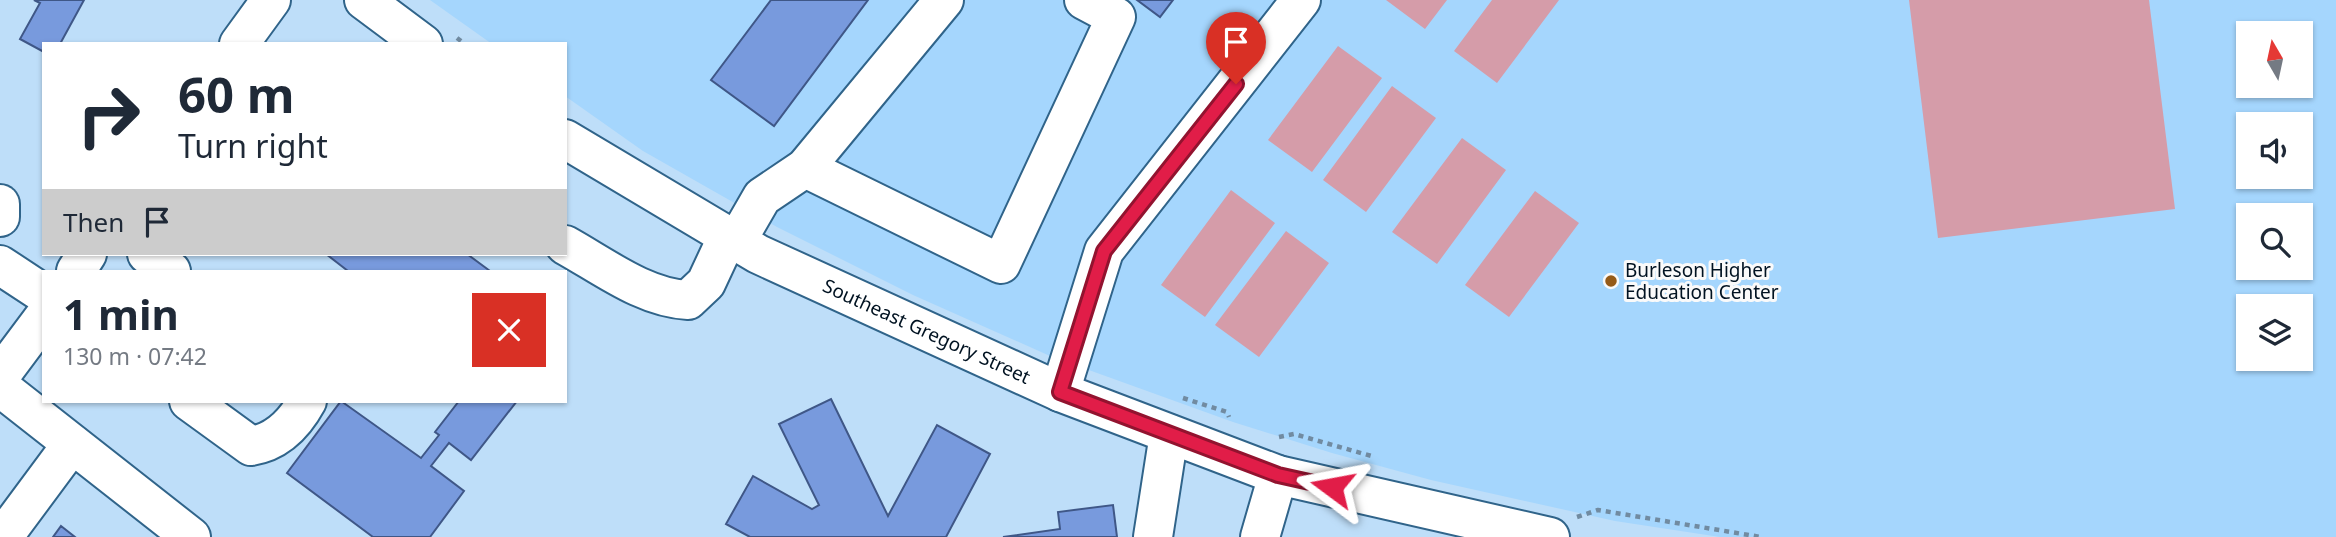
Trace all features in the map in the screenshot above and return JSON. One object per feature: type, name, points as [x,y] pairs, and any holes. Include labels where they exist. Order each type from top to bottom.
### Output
[{"type":"street","points":[[240,42],[271,0]]},
{"type":"street","points":[[364,0],[420,42]]},
{"type":"street","points":[[567,246],[627,281],[670,299],[688,300],[706,283],[762,197],[805,168],[944,0]]},
{"type":"street","points":[[805,168],[1001,264],[1116,17],[1084,0]]},
{"type":"street","points":[[1060,392],[1104,251],[1301,0]]},
{"type":"street","name":"Southeast Gregory Street","points":[[567,140],[732,240],[1060,392],[1278,475],[1559,528]]},
{"type":"street","points":[[0,204],[0,217]]},
{"type":"street","points":[[150,256],[170,270]]},
{"type":"street","points":[[0,265],[42,293]]},
{"type":"street","points":[[0,376],[42,320]]},
{"type":"street","points":[[0,387],[191,537]]},
{"type":"street","points":[[192,403],[251,446],[266,443],[286,430],[306,403]]},
{"type":"street","points":[[1153,537],[1169,434]]},
{"type":"street","points":[[3,537],[72,444]]},
{"type":"street","points":[[1260,537],[1278,475]]},
{"type":"path","points":[[1179,396],[1227,412],[1232,428]]},
{"type":"path","points":[[1272,438],[1294,434],[1388,461]]},
{"type":"path","points":[[1559,528],[1598,510],[1761,537]]},
{"type":"shaded area","name":"Burleson Higher Education Center","points":[[430,0],[2336,0],[2336,537],[1720,537],[1615,521],[1431,480],[1233,422],[1050,356],[913,295],[777,227],[643,151],[567,97],[567,42],[489,42]]},
{"type":"shaded area","points":[[1386,0],[1447,0],[1425,29]]},
{"type":"shaded area","points":[[1492,0],[1559,0],[1497,83],[1454,51]]},
{"type":"shaded area","points":[[1909,0],[2149,0],[2175,209],[1938,238]]},
{"type":"shaded area","points":[[1338,46],[1382,78],[1312,172],[1268,140]]},
{"type":"shaded area","points":[[1392,86],[1436,118],[1366,212],[1323,180]]},
{"type":"shaded area","points":[[1462,138],[1506,170],[1437,264],[1392,232]]},
{"type":"shaded area","points":[[1231,190],[1275,223],[1205,317],[1161,285]]},
{"type":"shaded area","points":[[1535,191],[1579,223],[1509,317],[1465,285]]},
{"type":"shaded area","points":[[1286,231],[1329,263],[1259,357],[1215,325]]},
{"type":"building","points":[[34,0],[84,0],[61,42],[42,42],[42,51],[20,39],[40,3]]},
{"type":"building","points":[[771,0],[868,0],[774,126],[711,80]]},
{"type":"building","points":[[1137,0],[1173,0],[1160,17]]},
{"type":"building","points":[[329,256],[470,256],[489,270],[347,270]]},
{"type":"building","points":[[831,399],[888,516],[937,425],[990,454],[946,537],[750,537],[726,524],[753,476],[812,509],[819,505],[779,424]]},
{"type":"building","points":[[340,403],[344,403],[421,458],[439,435],[435,432],[457,403],[515,403],[471,460],[449,443],[431,466],[464,491],[430,537],[373,537],[287,473]]},
{"type":"building","points":[[1113,505],[1117,537],[1003,537],[1060,529],[1058,512]]},
{"type":"building","points":[[61,526],[75,537],[53,537]]},
{"type":"place","name":"Burleson Higher Education Center","points":[[1611,281]]},
{"type":"route","points":[[1236,84],[1104,251],[1060,392],[1278,475],[1332,487]]}]
